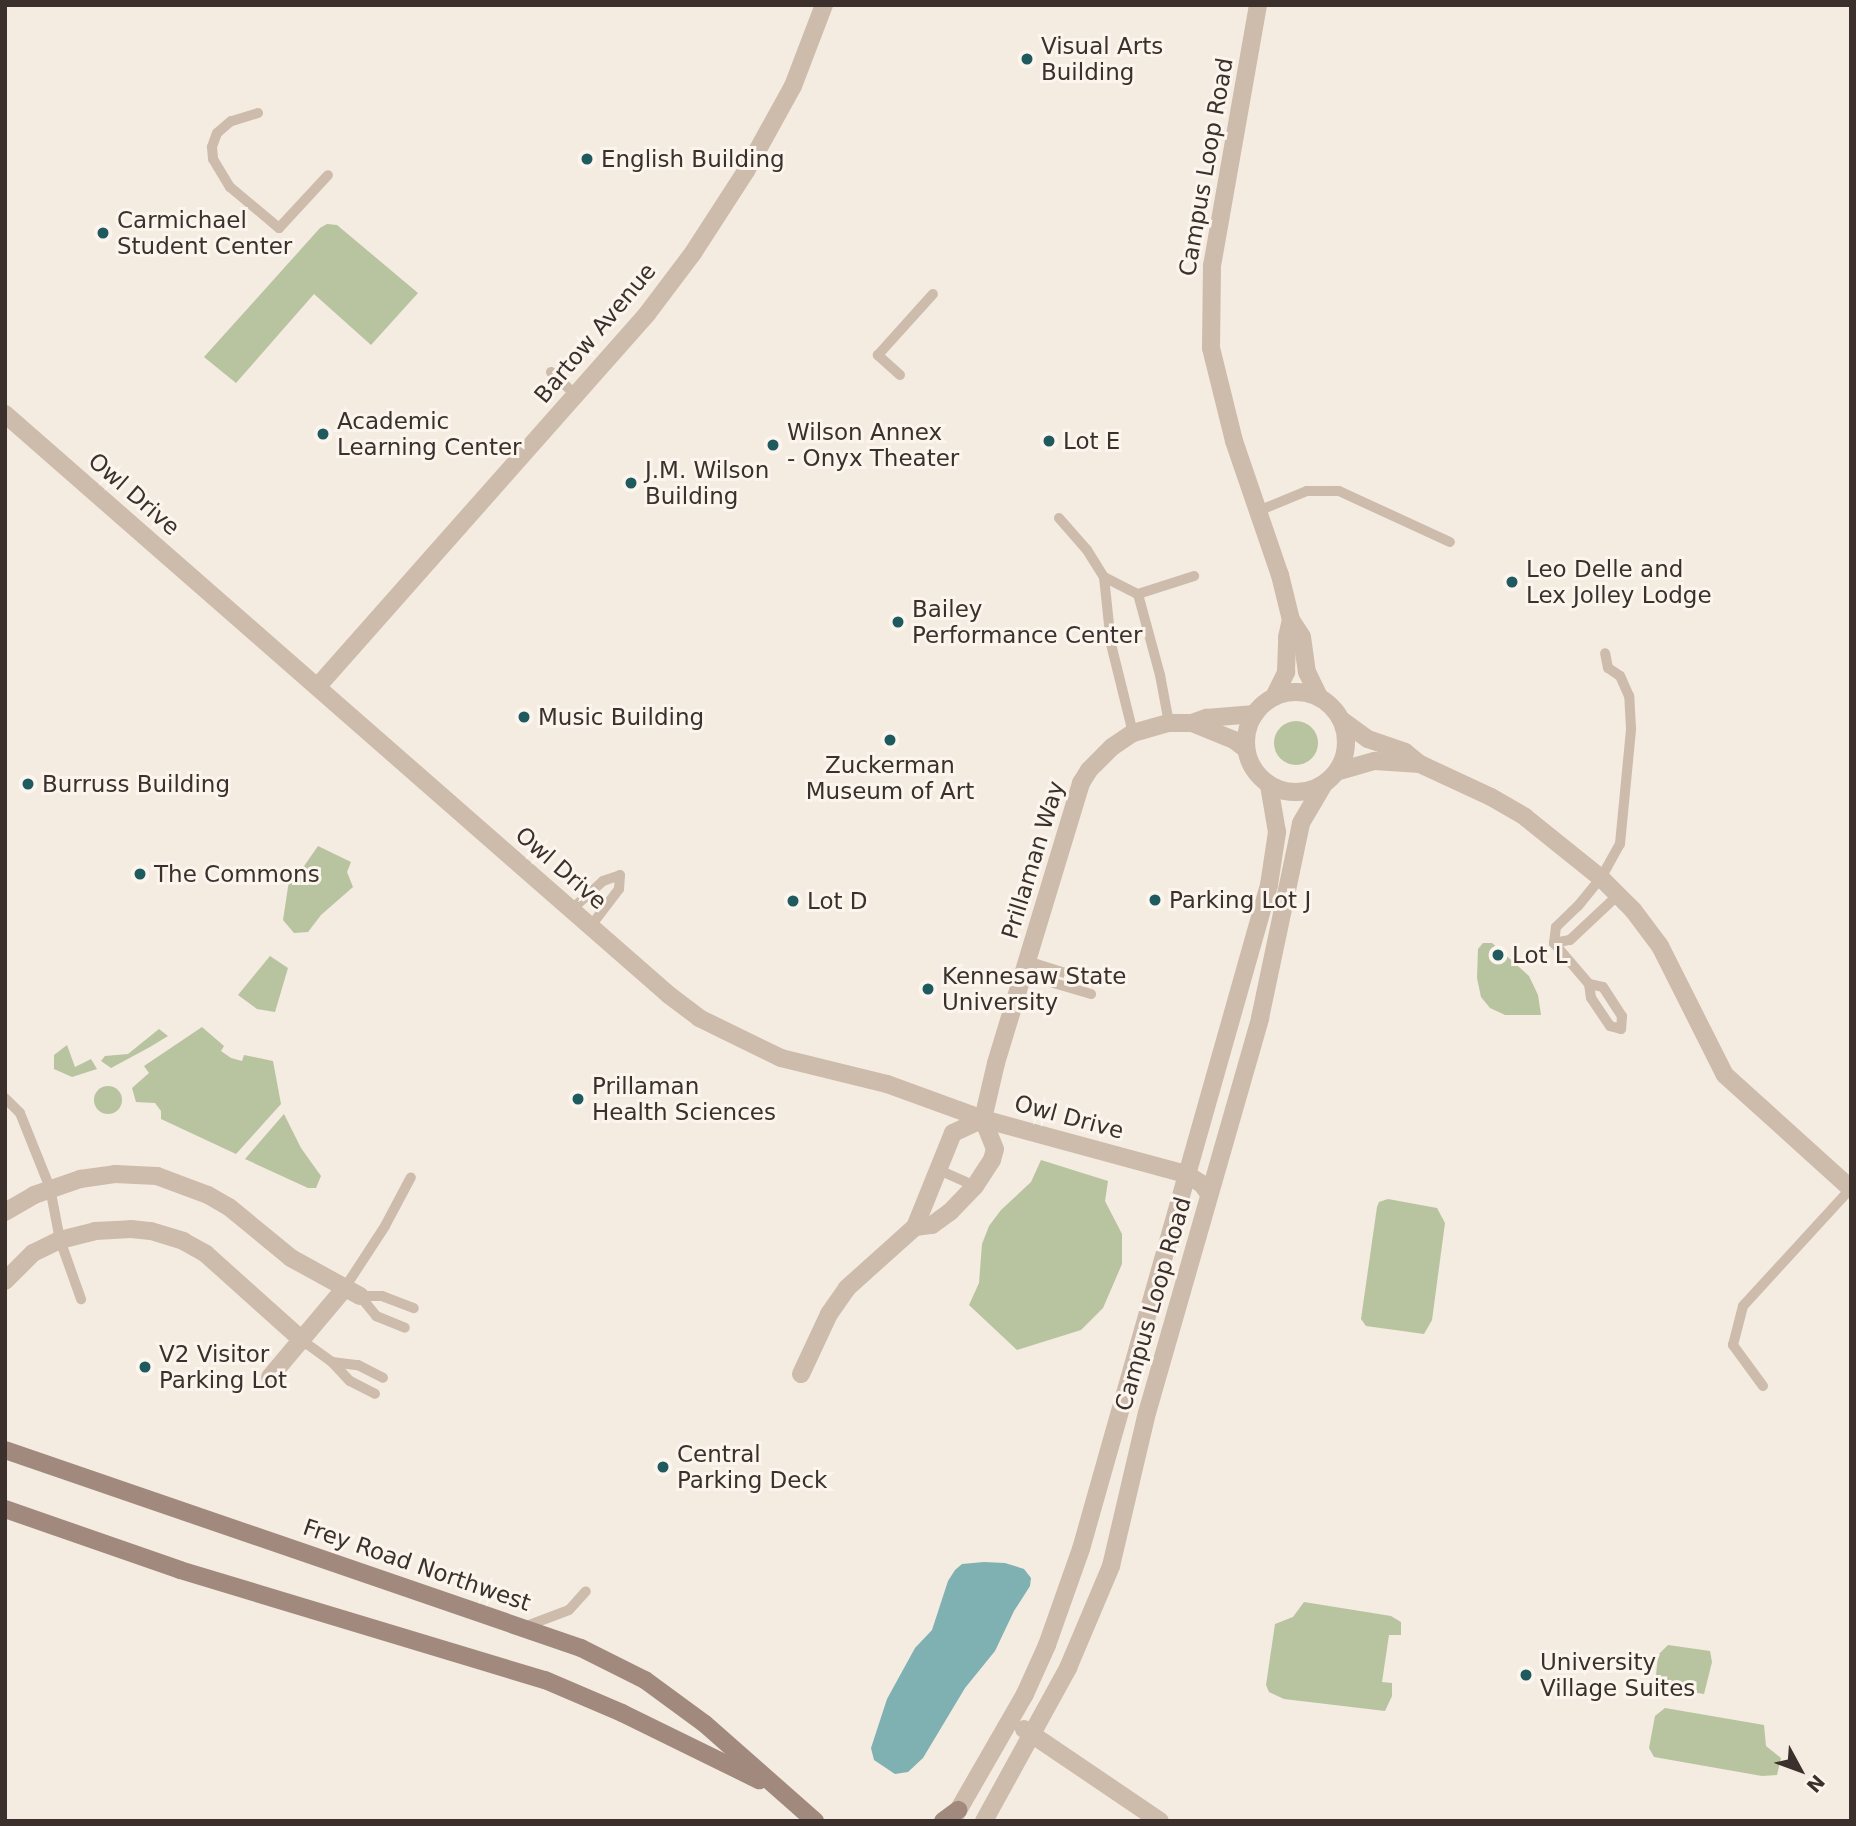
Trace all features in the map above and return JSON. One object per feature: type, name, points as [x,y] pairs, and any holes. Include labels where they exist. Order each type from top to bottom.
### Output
[{"type":"main road","name":"Frey Road Northwest","points":[[5,1450],[581,1648],[645,1680],[705,1724],[810,1817],[827,1821]]},
{"type":"main road","name":"Frey Road Northwest","points":[[5,1509],[180,1570],[545,1680],[622,1713],[778,1790]]},
{"type":"street","name":"Bartow Avenue","points":[[318,686],[647,314],[693,253],[746,171],[793,86],[824,5]]},
{"type":"street","name":"Campus Loop Road","points":[[1258,5],[1217,228],[1210,321],[1211,348],[1220,393],[1291,620],[1302,636],[1307,672],[1319,697]]},
{"type":"street","name":"Owl Drive","points":[[5,415],[318,686],[668,995],[731,1036],[781,1058],[887,1084],[983,1119],[1186,1174]]},
{"type":"street","name":"Campus Loop Road","points":[[1274,697],[1286,672],[1287,637],[1291,620]]},
{"type":"street","points":[[1420,764],[1375,761],[1339,771],[1324,784],[1298,793],[1269,785],[1250,763],[1246,749],[1249,725],[1255,715],[1274,697],[1296,692],[1319,697],[1328,703],[1343,721],[1368,739],[1405,752],[1420,764],[1491,797],[1552,836],[1601,878],[1646,926],[1666,957],[1725,1075],[1850,1187]]},
{"type":"street","name":"Prillaman Way","points":[[983,1119],[996,1063],[1081,783],[1098,759],[1133,733],[1169,723],[1192,723],[1206,718],[1255,715]]},
{"type":"street","points":[[1339,771],[1347,746],[1343,721]]},
{"type":"street","name":"Prillaman Way","points":[[1192,723],[1234,740],[1246,749]]},
{"type":"street","name":"Campus Loop Road","points":[[984,1821],[1034,1735],[1068,1668],[1111,1566],[1147,1413],[1260,1018],[1301,823],[1324,784]]},
{"type":"street","name":"Campus Loop Road","points":[[951,1817],[1010,1722],[1047,1645],[1080,1549],[1269,885],[1277,832],[1269,785]]},
{"type":"street","points":[[801,1374],[829,1314],[847,1288],[915,1227],[953,1133],[983,1119],[995,1149],[975,1186],[932,1225],[915,1227]]},
{"type":"street","points":[[5,1212],[50,1188],[80,1179],[115,1174],[157,1176],[180,1183],[229,1207],[291,1258],[352,1293],[303,1340],[271,1377]]},
{"type":"street","points":[[1186,1174],[1202,1184],[1209,1194]]},
{"type":"street","points":[[5,1281],[33,1253],[60,1240],[95,1231],[131,1229],[183,1241],[215,1260],[303,1340]]},
{"type":"street","points":[[1010,1722],[1034,1735],[1160,1821]]},
{"type":"lane","points":[[258,113],[231,121],[217,133],[212,147],[213,159],[230,187],[279,228],[328,175]]},
{"type":"lane","points":[[900,375],[878,355],[933,294]]},
{"type":"lane","points":[[551,372],[576,395]]},
{"type":"lane","points":[[1258,510],[1307,491],[1339,491],[1450,542]]},
{"type":"lane","points":[[1059,518],[1087,550],[1104,577],[1111,644],[1133,733]]},
{"type":"lane","points":[[1104,577],[1138,594],[1194,576]]},
{"type":"lane","points":[[1138,594],[1160,676],[1169,723]]},
{"type":"lane","points":[[1589,984],[1603,987],[1622,1016],[1620,1029],[1610,1026],[1591,998],[1589,984],[1554,943],[1556,927],[1601,878],[1620,844],[1631,729],[1629,696],[1620,676],[1608,667],[1605,653]]},
{"type":"lane","points":[[571,910],[603,881],[620,875],[630,865]]},
{"type":"lane","points":[[590,927],[619,889],[620,875]]},
{"type":"lane","points":[[1554,943],[1570,940],[1618,895]]},
{"type":"lane","points":[[1025,968],[1094,982]]},
{"type":"lane","points":[[1025,968],[1090,994]]},
{"type":"lane","points":[[5,1098],[20,1113],[50,1188],[60,1240],[81,1299]]},
{"type":"lane","points":[[939,1170],[975,1186]]},
{"type":"lane","points":[[352,1293],[411,1177]]},
{"type":"lane","points":[[1763,1386],[1733,1345],[1743,1306],[1850,1187]]},
{"type":"lane","points":[[352,1293],[382,1296],[414,1308]]},
{"type":"lane","points":[[352,1293],[376,1316],[405,1328]]},
{"type":"lane","points":[[303,1340],[332,1362],[350,1381],[375,1394]]},
{"type":"lane","points":[[332,1362],[358,1365],[383,1378]]},
{"type":"lane","points":[[523,1627],[569,1610],[586,1591]]},
{"type":"green space","points":[[327,224],[337,225],[418,293],[371,345],[314,294],[236,383],[204,357],[320,228]]},
{"type":"green space","points":[[1296,721],[1311,728],[1318,743],[1311,758],[1296,765],[1281,758],[1274,743],[1281,728]]},
{"type":"green space","points":[[318,846],[351,862],[347,872],[353,887],[321,915],[308,932],[294,933],[283,920],[290,874],[302,869]]},
{"type":"green space","points":[[1483,943],[1492,943],[1529,976],[1538,995],[1541,1015],[1505,1015],[1490,1008],[1481,997],[1477,978],[1478,949]]},
{"type":"green space","points":[[270,956],[288,968],[275,1012],[257,1009],[238,995]]},
{"type":"green space","points":[[202,1027],[224,1046],[221,1051],[231,1058],[242,1061],[244,1055],[273,1061],[281,1104],[236,1154],[161,1119],[161,1111],[155,1103],[136,1102],[132,1088],[149,1073],[144,1066]]},
{"type":"green space","points":[[159,1029],[168,1036],[150,1047],[111,1068],[101,1061],[105,1056],[128,1054]]},
{"type":"green space","points":[[67,1045],[75,1067],[91,1059],[97,1069],[72,1077],[54,1069],[54,1055]]},
{"type":"green space","points":[[108,1086],[118,1090],[122,1100],[118,1110],[108,1114],[98,1110],[94,1100],[98,1090]]},
{"type":"green space","points":[[284,1114],[301,1148],[321,1176],[316,1188],[308,1188],[245,1159]]},
{"type":"green space","points":[[1041,1160],[1108,1181],[1105,1201],[1122,1234],[1122,1264],[1103,1308],[1081,1330],[1017,1350],[969,1305],[979,1283],[982,1244],[989,1226],[1001,1210],[1031,1182]]},
{"type":"green space","points":[[1388,1199],[1437,1208],[1445,1223],[1432,1320],[1424,1334],[1366,1326],[1361,1319],[1377,1207],[1379,1202]]},
{"type":"green space","points":[[1304,1602],[1391,1616],[1401,1622],[1401,1635],[1389,1635],[1382,1682],[1392,1683],[1392,1696],[1385,1711],[1284,1699],[1269,1692],[1266,1685],[1275,1624],[1293,1617]]},
{"type":"green space","points":[[1668,1645],[1710,1651],[1712,1662],[1704,1694],[1655,1686],[1658,1655]]},
{"type":"green space","points":[[1665,1708],[1764,1725],[1766,1746],[1781,1758],[1777,1775],[1762,1776],[1654,1757],[1649,1748],[1655,1716]]},
{"type":"water","points":[[1005,1563],[1024,1569],[1031,1578],[1030,1586],[1014,1611],[995,1651],[965,1688],[923,1758],[908,1772],[895,1774],[874,1760],[871,1748],[887,1699],[915,1648],[932,1630],[948,1581],[955,1570],[962,1564]]},
{"type":"place","name":"Visual Arts Building","points":[[1027,59]]},
{"type":"place","name":"English Building","points":[[587,159]]},
{"type":"place","name":"Carmichael Student Center","points":[[103,233]]},
{"type":"place","name":"Academic Learning Center","points":[[323,434]]},
{"type":"place","name":"Lot E","points":[[1049,441]]},
{"type":"place","name":"Wilson Annex - Onyx Theater","points":[[773,445]]},
{"type":"place","name":"J.M. Wilson Building","points":[[631,483]]},
{"type":"place","name":"Leo Delle and Lex Jolley Lodge","points":[[1512,582]]},
{"type":"place","name":"Bailey Performance Center","points":[[898,622]]},
{"type":"place","name":"Music Building","points":[[524,717]]},
{"type":"place","name":"Zuckerman Museum of Art","points":[[890,740]]},
{"type":"place","name":"Burruss Building","points":[[28,784]]},
{"type":"place","name":"The Commons","points":[[140,874]]},
{"type":"place","name":"Parking Lot J","points":[[1155,900]]},
{"type":"place","name":"Lot D","points":[[793,901]]},
{"type":"place","name":"Lot L","points":[[1498,955]]},
{"type":"place","name":"Kennesaw State University","points":[[928,989]]},
{"type":"place","name":"Prillaman Health Sciences","points":[[578,1099]]},
{"type":"place","name":"V2 Visitor Parking Lot","points":[[145,1367]]},
{"type":"place","name":"Central Parking Deck","points":[[663,1467]]},
{"type":"place","name":"University Village Suites","points":[[1526,1675]]}]
